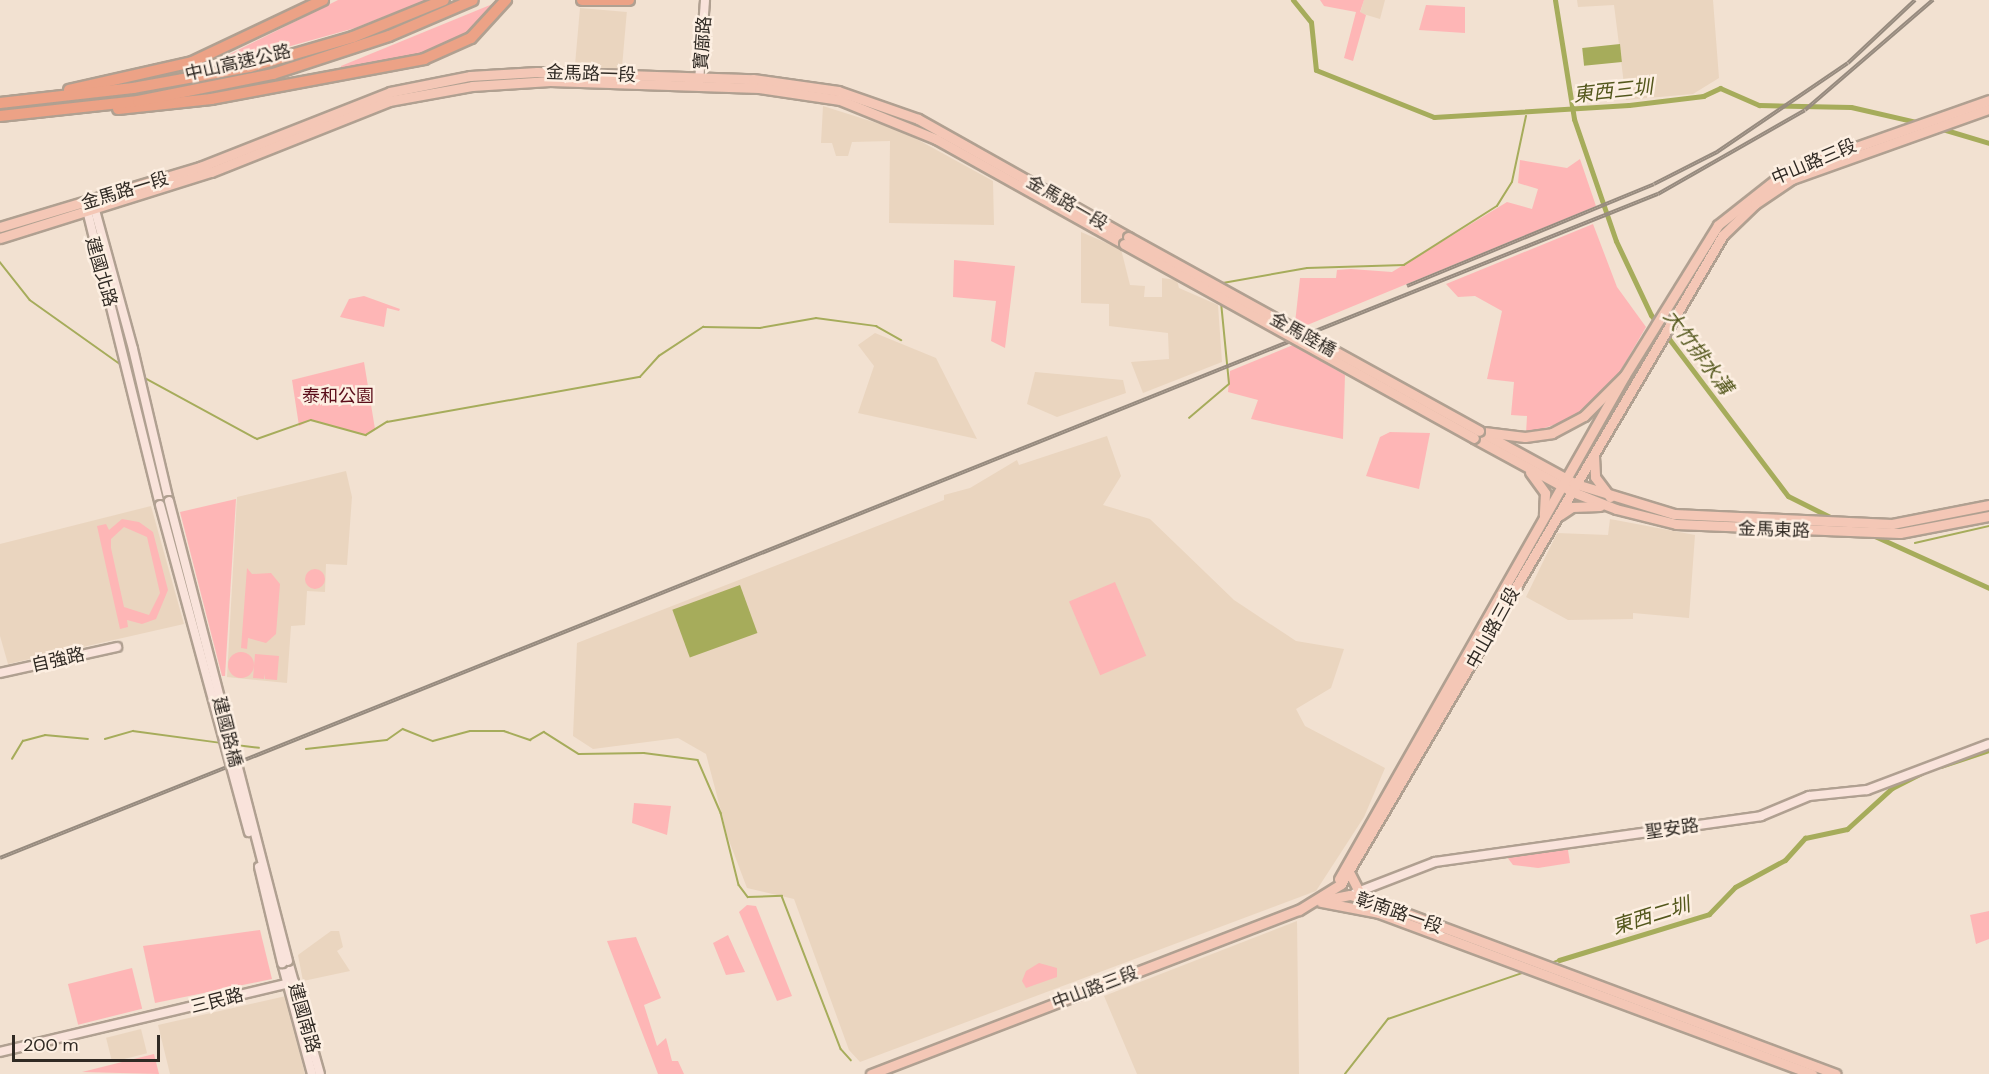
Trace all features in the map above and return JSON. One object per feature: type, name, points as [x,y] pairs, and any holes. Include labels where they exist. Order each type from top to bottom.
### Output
[{"type":"highway","points":[[43,99],[192,62],[323,0]]},
{"type":"highway","name":"中山高速公路","points":[[0,103],[73,96],[250,67],[354,37],[444,0]]},
{"type":"highway","name":"中山高速公路","points":[[0,116],[80,109],[273,74],[389,36],[473,0]]},
{"type":"highway","points":[[80,109],[159,107],[423,59],[471,38],[506,0]]},
{"type":"highway","points":[[582,0],[629,0]]},
{"type":"main road","name":"金馬路一段","points":[[41,222],[86,203],[200,167],[399,90],[514,72],[817,87],[891,108],[1126,241]]},
{"type":"main road","name":"金馬路一段","points":[[41,222],[85,214],[267,152],[389,101],[524,81],[700,81]]},
{"type":"main road","name":"中山路三段","points":[[1665,318],[1718,225],[1746,198],[1785,172],[1869,136],[1989,100]]},
{"type":"main road","name":"中山路三段","points":[[1665,318],[1723,235],[1755,204],[1792,179],[1989,109]]},
{"type":"main road","points":[[1869,136],[1875,151]]},
{"type":"main road","points":[[0,227],[41,222]]},
{"type":"main road","points":[[0,238],[41,222]]},
{"type":"main road","name":"金馬陸橋","points":[[1126,241],[1476,435]]},
{"type":"main road","points":[[1651,342],[1665,318]]},
{"type":"main road","name":"中山路三段","points":[[871,1074],[1319,901],[1347,874],[1553,524],[1624,375],[1651,342]]},
{"type":"main road","name":"中山路三段","points":[[1347,874],[1541,527],[1594,452],[1651,342]]},
{"type":"main road","points":[[1476,435],[1525,437],[1552,433],[1584,416],[1624,375]]},
{"type":"main road","points":[[1476,435],[1521,464],[1570,486]]},
{"type":"main road","points":[[1476,435],[1570,486]]},
{"type":"main road","points":[[1553,524],[1572,507],[1610,502],[1595,477],[1594,452]]},
{"type":"main road","points":[[1521,464],[1545,493],[1541,527]]},
{"type":"main road","name":"金馬東路","points":[[1570,486],[1676,524],[1868,533],[1944,527],[1989,516]]},
{"type":"main road","name":"金馬東路","points":[[1610,502],[1694,516],[1892,524],[1989,505]]},
{"type":"main road","points":[[1347,874],[1359,897]]},
{"type":"main road","name":"彰南路一段","points":[[1319,901],[1359,897],[1835,1074]]},
{"type":"main road","name":"彰南路一段","points":[[1319,901],[1359,897],[1812,1074]]},
{"type":"street","name":"寶廍路","points":[[700,81],[705,0]]},
{"type":"street","name":"建國北路","points":[[86,203],[95,210],[165,503]]},
{"type":"street","name":"建國北路","points":[[86,203],[85,214],[165,503]]},
{"type":"street","name":"建國路橋","points":[[165,503],[285,962]]},
{"type":"street","name":"自強路","points":[[0,673],[117,647]]},
{"type":"street","name":"聖安路","points":[[1359,897],[1435,862],[1761,816],[1809,796],[1868,790],[1989,744]]},
{"type":"street","name":"建國南路","points":[[285,962],[320,1074]]},
{"type":"street","name":"建國南路","points":[[291,983],[312,1074]]},
{"type":"street","name":"三民路","points":[[0,1053],[291,983]]},
{"type":"shaded area","points":[[1364,0],[1385,0],[1380,19],[1360,13]]},
{"type":"shaded area","points":[[1577,0],[1713,0],[1719,78],[1693,94],[1626,100],[1614,5],[1578,7]]},
{"type":"shaded area","points":[[580,8],[627,12],[622,71],[575,67]]},
{"type":"shaded area","points":[[1620,44],[1622,62],[1584,66],[1582,48]]},
{"type":"shaded area","points":[[823,106],[902,131],[993,181],[994,225],[889,223],[890,141],[852,142],[848,156],[836,156],[832,143],[821,143]]},
{"type":"shaded area","points":[[1081,232],[1121,249],[1130,285],[1145,286],[1144,297],[1162,297],[1162,278],[1177,280],[1179,288],[1218,305],[1222,362],[1143,393],[1131,362],[1169,359],[1168,333],[1109,326],[1109,304],[1081,303]]},
{"type":"shaded area","points":[[875,333],[936,358],[977,439],[858,413],[874,366],[858,345]]},
{"type":"shaded area","points":[[1035,372],[1123,380],[1126,393],[1057,417],[1027,404]]},
{"type":"shaded area","points":[[1107,436],[1121,476],[1103,505],[1150,519],[1234,600],[1296,641],[1344,649],[1331,688],[1296,709],[1305,726],[1385,768],[1364,817],[1316,891],[860,1062],[849,1050],[794,899],[747,888],[728,838],[706,754],[678,738],[593,749],[573,736],[577,643],[944,500],[944,495],[970,488],[1017,460],[1019,465]]},
{"type":"shaded area","points":[[346,471],[352,497],[347,565],[326,564],[325,592],[307,591],[305,625],[291,626],[287,683],[227,677],[237,497]]},
{"type":"shaded area","points":[[151,506],[184,624],[8,664],[0,636],[0,544]]},
{"type":"shaded area","points":[[1610,519],[1695,535],[1689,618],[1633,613],[1633,619],[1568,620],[1526,597],[1557,533],[1608,535]]},
{"type":"shaded area","points":[[740,585],[757,633],[690,658],[672,610]]},
{"type":"shaded area","points":[[1297,921],[1299,1074],[1137,1074],[1104,996]]},
{"type":"shaded area","points":[[331,931],[339,931],[343,947],[337,951],[350,971],[303,981],[298,955]]},
{"type":"shaded area","points":[[286,996],[305,1074],[170,1074],[158,1025]]},
{"type":"shaded area","points":[[141,1029],[147,1053],[112,1062],[106,1038]]},
{"type":"green space","points":[[338,0],[426,0],[355,28],[223,65],[222,58]]},
{"type":"green space","points":[[1320,0],[1364,0],[1360,12],[1366,15],[1353,61],[1344,58],[1356,12],[1324,6]]},
{"type":"green space","points":[[495,3],[458,43],[425,56],[342,75],[341,66]]},
{"type":"green space","points":[[1426,5],[1465,7],[1465,33],[1419,30]]},
{"type":"green space","points":[[1580,159],[1596,206],[1300,328],[1295,323],[1300,278],[1336,278],[1337,270],[1351,269],[1392,272],[1507,202],[1532,209],[1538,189],[1518,183],[1520,160],[1567,168]]},
{"type":"green space","points":[[1593,224],[1617,287],[1646,327],[1618,375],[1581,416],[1526,434],[1527,416],[1511,415],[1514,382],[1487,379],[1502,311],[1475,296],[1458,297],[1446,284]]},
{"type":"green space","points":[[954,260],[1015,266],[1005,348],[991,341],[996,301],[953,297]]},
{"type":"green space","points":[[364,296],[400,309],[399,311],[387,308],[384,327],[340,317],[349,299]]},
{"type":"green space","points":[[1293,345],[1345,375],[1343,439],[1251,419],[1258,400],[1228,392],[1230,371]]},
{"type":"green space","name":"泰和公園","points":[[364,362],[375,429],[366,435],[311,420],[299,426],[292,380]]},
{"type":"green space","points":[[1390,432],[1430,433],[1419,489],[1366,476],[1380,437]]},
{"type":"green space","points":[[236,499],[225,676],[222,676],[180,512]]},
{"type":"green space","points":[[122,519],[139,522],[153,532],[168,590],[156,619],[142,624],[127,620],[128,627],[120,629],[97,526],[106,524],[109,530]],"holes":[[[124,527],[147,537],[160,593],[149,615],[124,607],[111,548],[111,539]]]},
{"type":"green space","points":[[247,568],[252,574],[271,573],[280,584],[276,634],[266,643],[248,638],[247,649],[241,648]]},
{"type":"green space","points":[[315,569],[322,572],[325,579],[322,586],[315,589],[308,586],[305,579],[308,572]]},
{"type":"green space","points":[[1115,582],[1146,656],[1100,675],[1069,602]]},
{"type":"green space","points":[[241,652],[250,656],[254,665],[250,674],[241,678],[232,674],[228,665],[232,656]]},
{"type":"green space","points":[[255,654],[279,656],[277,680],[265,679],[265,674],[264,679],[253,678]]},
{"type":"green space","points":[[634,803],[671,806],[667,835],[632,823]]},
{"type":"green space","points":[[1567,844],[1570,863],[1538,868],[1513,865],[1504,853]]},
{"type":"green space","points":[[747,905],[756,906],[792,996],[777,1001],[739,912]]},
{"type":"green space","points":[[1989,911],[1989,939],[1976,944],[1970,915]]},
{"type":"green space","points":[[260,930],[272,979],[155,1003],[143,946]]},
{"type":"green space","points":[[728,935],[745,972],[726,975],[713,943]]},
{"type":"green space","points":[[636,937],[661,998],[644,1005],[657,1046],[666,1038],[672,1061],[678,1061],[684,1074],[658,1074],[607,941]]},
{"type":"green space","points":[[1039,963],[1057,968],[1057,977],[1026,988],[1022,981],[1026,971]]},
{"type":"green space","points":[[132,968],[142,1009],[78,1025],[68,984]]},
{"type":"green space","points":[[154,1054],[159,1074],[82,1072]]},
{"type":"waterway","name":"東西三圳","points":[[1293,0],[1311,22],[1316,70],[1434,117],[1629,105],[1703,96],[1720,88],[1759,105],[1851,107],[1921,123]]},
{"type":"waterway","name":"大竹排水溝","points":[[1555,0],[1574,119],[1616,241],[1651,315],[1788,496],[1834,519]]},
{"type":"waterway","points":[[1223,283],[1307,268],[1404,265],[1497,206],[1512,182],[1526,116]]},
{"type":"waterway","name":"東西三圳","points":[[1939,128],[1989,143]]},
{"type":"waterway","points":[[0,262],[30,300],[123,366]]},
{"type":"waterway","points":[[1189,418],[1229,384],[1221,303]]},
{"type":"waterway","points":[[143,377],[257,439],[311,420],[366,435],[387,422],[640,377],[659,356],[703,327],[760,328],[816,318],[876,326],[901,340]]},
{"type":"waterway","points":[[1915,543],[1989,526]]},
{"type":"waterway","name":"大竹排水溝","points":[[1868,533],[1989,588]]},
{"type":"waterway","points":[[306,749],[387,740],[403,729],[433,741],[470,731],[504,731],[530,740],[544,732],[579,754],[644,753],[698,760],[721,813],[739,885],[748,897],[782,896],[841,1049],[851,1060]]},
{"type":"waterway","points":[[105,739],[133,731],[222,743]]},
{"type":"waterway","points":[[12,759],[23,741],[45,735],[88,739]]},
{"type":"waterway","points":[[236,745],[259,748]]},
{"type":"waterway","name":"東西二圳","points":[[1941,766],[1989,750]]},
{"type":"waterway","name":"東西二圳","points":[[1559,960],[1709,914],[1735,887],[1785,860],[1805,838],[1847,829],[1892,788],[1921,773]]},
{"type":"waterway","name":"東西二圳","points":[[1549,964],[1559,960]]},
{"type":"waterway","name":"東西二圳","points":[[1345,1074],[1388,1019],[1525,972]]},
{"type":"railway","points":[[1407,286],[1654,184],[1717,152],[1848,63],[1915,0]]},
{"type":"railway","points":[[0,858],[1658,194],[1805,110],[1933,0]]}]
